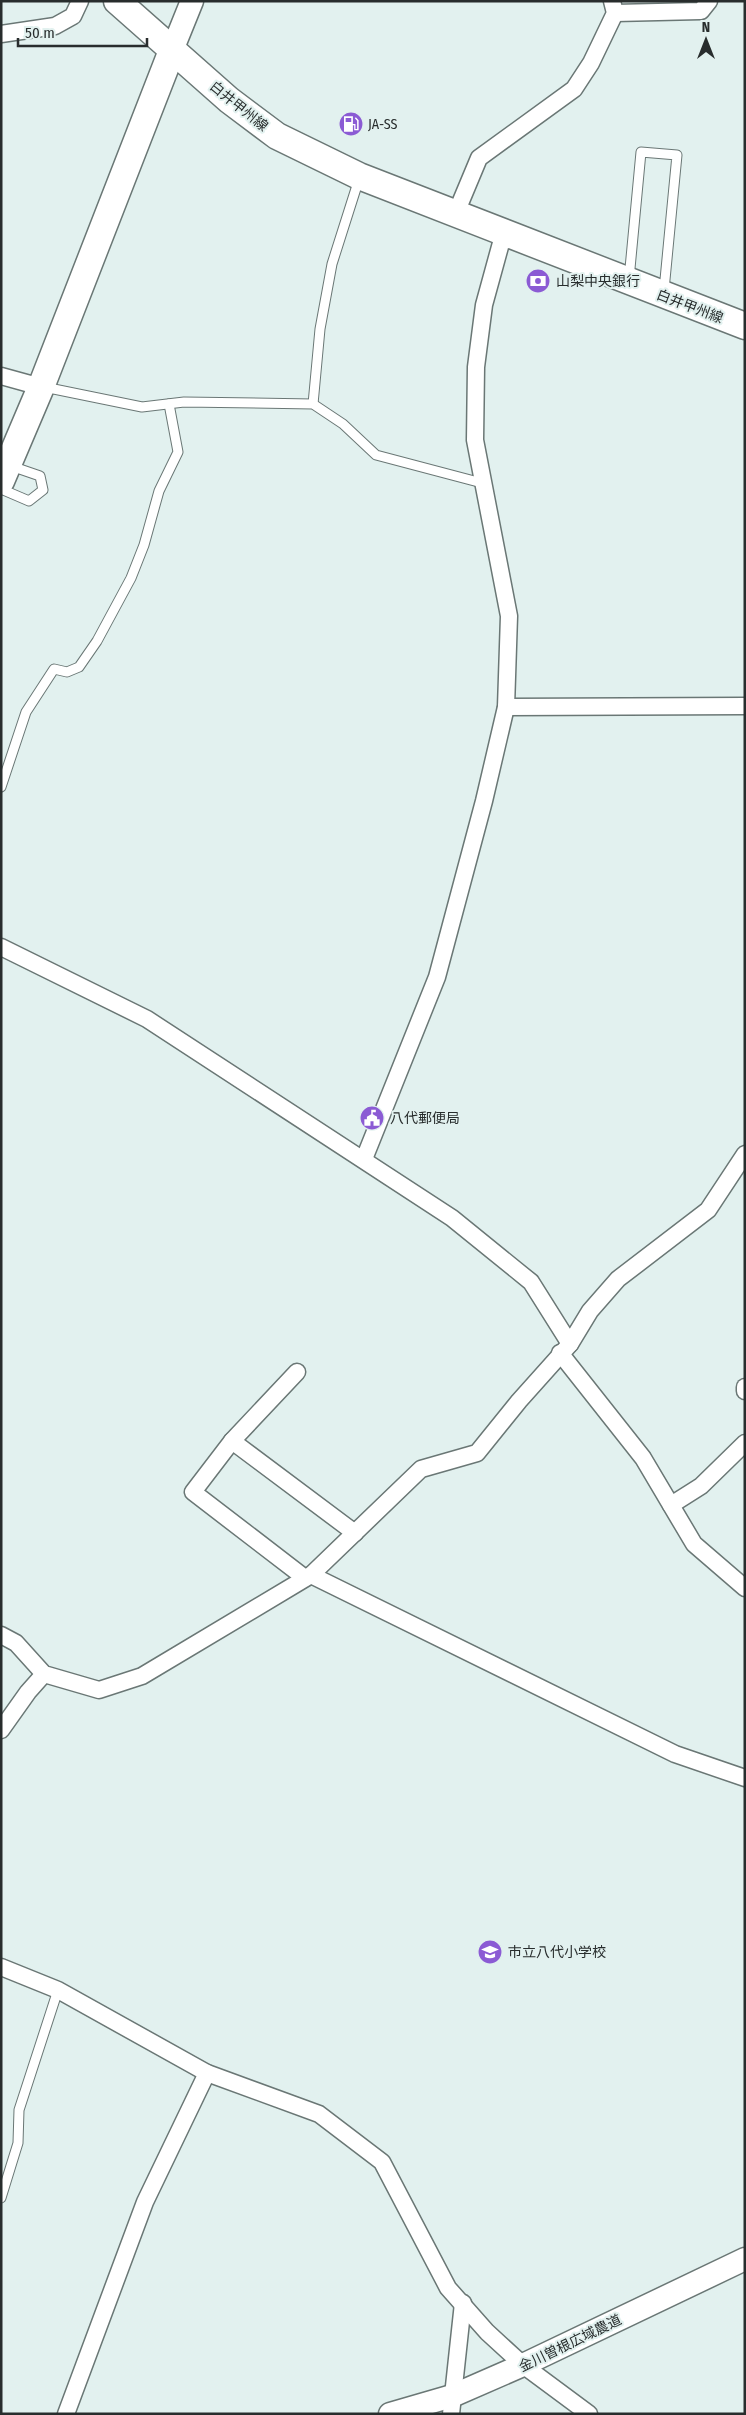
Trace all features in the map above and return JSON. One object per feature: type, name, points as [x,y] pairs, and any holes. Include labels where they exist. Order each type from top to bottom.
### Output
[{"type":"main road","name":"白井甲州線","points":[[125,4],[229,100],[277,136],[359,176],[745,326]]},
{"type":"main road","points":[[3,478],[41,387],[173,48]]},
{"type":"street","points":[[1,34],[55,26],[73,16],[80,1]]},
{"type":"street","points":[[173,48],[192,1]]},
{"type":"street","points":[[456,213],[480,158],[574,89],[591,63],[613,7],[701,12],[709,1]]},
{"type":"street","points":[[364,1159],[437,977],[484,801],[506,707],[509,616],[475,440],[476,368],[484,305],[504,232]]},
{"type":"street","points":[[1,376],[41,387]]},
{"type":"street","points":[[506,707],[745,706]]},
{"type":"street","points":[[1,947],[147,1019],[452,1218],[531,1282],[565,1348],[643,1458],[694,1544],[745,1588]]},
{"type":"street","points":[[1,1635],[16,1643],[44,1674],[99,1690],[142,1676],[308,1577],[421,1469],[477,1453],[565,1348],[590,1311],[618,1279],[708,1210],[745,1154]]},
{"type":"street","points":[[297,1372],[232,1441],[193,1492],[308,1577],[675,1754],[745,1778]]},
{"type":"street","points":[[232,1441],[355,1533]]},
{"type":"street","points":[[671,1505],[701,1486],[745,1443]]},
{"type":"street","points":[[1,1730],[28,1692],[44,1674]]},
{"type":"street","points":[[1,1967],[58,1990],[206,2073],[319,2114],[382,2162],[448,2288],[487,2332],[523,2366],[589,2414]]},
{"type":"street","points":[[66,2414],[145,2202],[206,2073]]},
{"type":"street","name":"金川曽根広域農道","points":[[390,2414],[451,2405],[523,2366],[745,2259]]},
{"type":"street","points":[[451,2405],[463,2303]]},
{"type":"lane","points":[[629,281],[641,152],[677,155],[663,295]]},
{"type":"lane","points":[[313,404],[320,329],[332,264],[359,176]]},
{"type":"lane","points":[[41,387],[142,407],[184,402],[313,404],[343,424],[376,455],[482,483]]},
{"type":"lane","points":[[1,787],[26,712],[54,669],[67,672],[79,667],[97,641],[131,578],[144,545],[159,491],[178,452],[169,404]]},
{"type":"lane","points":[[1,2198],[18,2143],[19,2110],[58,1990]]},
{"type":"place","name":"JA-SS","points":[[351,124]]},
{"type":"place","name":"山梨中央銀行","points":[[538,281]]},
{"type":"place","name":"八代郵便局","points":[[372,1118]]},
{"type":"place","name":"市立八代小学校","points":[[490,1952]]}]
